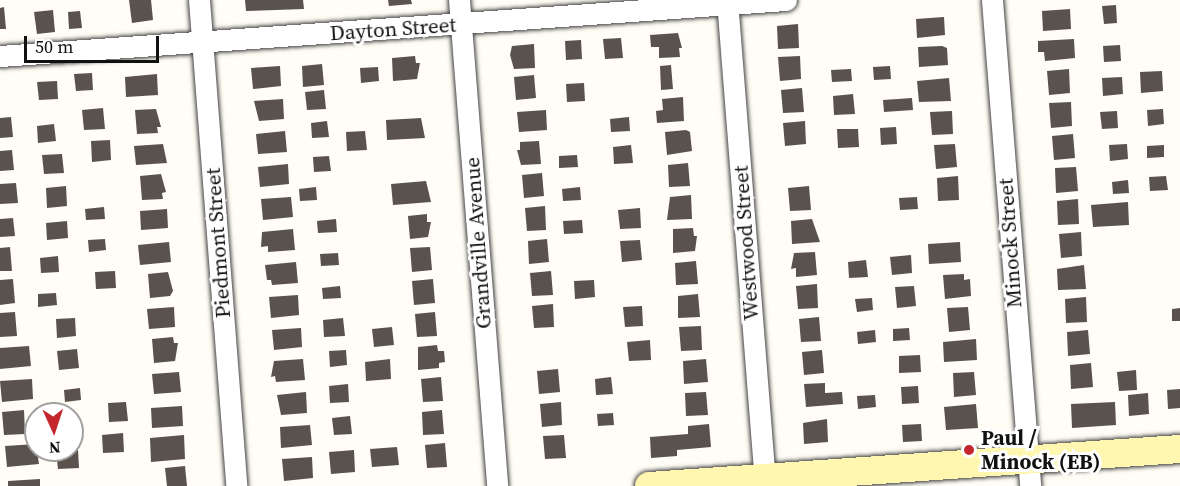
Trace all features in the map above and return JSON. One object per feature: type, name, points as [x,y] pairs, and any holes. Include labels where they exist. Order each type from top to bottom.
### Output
[{"type":"street","name":"Piedmont Street","points":[[199,0],[236,486]]},
{"type":"street","name":"Grandville Avenue","points":[[459,0],[497,486]]},
{"type":"street","name":"Dayton Street","points":[[0,56],[461,24],[727,2],[786,0]]},
{"type":"street","name":"Minock Street","points":[[992,0],[1028,473]]},
{"type":"street","name":"Westwood Street","points":[[727,2],[765,482]]},
{"type":"street","points":[[649,486],[1028,473],[1180,448]]},
{"type":"building","points":[[129,0],[151,0],[153,20],[132,23]]},
{"type":"building","points":[[245,0],[303,0],[304,9],[246,11]]},
{"type":"building","points":[[388,0],[411,0],[412,4],[389,6]]},
{"type":"building","points":[[1116,5],[1117,23],[1104,24],[1102,6]]},
{"type":"building","points":[[4,7],[6,29],[0,29],[0,8]]},
{"type":"building","points":[[1070,9],[1071,29],[1043,31],[1042,11]]},
{"type":"building","points":[[53,10],[55,32],[37,34],[34,12]]},
{"type":"building","points":[[80,11],[82,28],[69,29],[68,12]]},
{"type":"building","points":[[944,17],[945,35],[917,38],[916,19]]},
{"type":"building","points":[[798,24],[799,48],[778,49],[777,26]]},
{"type":"building","points":[[678,33],[682,48],[679,48],[680,57],[659,58],[659,47],[651,47],[650,35]]},
{"type":"building","points":[[621,38],[623,58],[605,59],[603,39]]},
{"type":"building","points":[[1074,39],[1075,58],[1045,61],[1044,52],[1038,52],[1038,41]]},
{"type":"building","points":[[581,40],[582,59],[566,60],[565,41]]},
{"type":"building","points":[[534,44],[535,68],[514,69],[510,55],[512,46]]},
{"type":"building","points":[[1120,45],[1121,61],[1104,62],[1103,46]]},
{"type":"building","points":[[942,46],[947,48],[948,65],[919,67],[918,47]]},
{"type":"building","points":[[415,56],[416,63],[420,63],[417,79],[393,81],[392,58]]},
{"type":"building","points":[[800,56],[801,79],[780,81],[778,57]]},
{"type":"building","points":[[322,64],[324,85],[303,87],[302,66]]},
{"type":"building","points":[[671,65],[673,89],[661,90],[660,66]]},
{"type":"building","points":[[280,66],[281,86],[253,89],[251,68]]},
{"type":"building","points":[[890,66],[891,79],[874,80],[873,67]]},
{"type":"building","points":[[378,67],[379,81],[361,83],[360,68]]},
{"type":"building","points":[[851,69],[852,81],[832,82],[831,70]]},
{"type":"building","points":[[1069,69],[1070,93],[1049,95],[1047,71]]},
{"type":"building","points":[[1162,71],[1163,91],[1141,93],[1140,72]]},
{"type":"building","points":[[92,73],[93,90],[76,91],[74,74]]},
{"type":"building","points":[[157,74],[158,95],[126,97],[125,77]]},
{"type":"building","points":[[534,75],[536,98],[516,100],[514,77]]},
{"type":"building","points":[[1122,77],[1123,94],[1103,96],[1102,78]]},
{"type":"building","points":[[949,78],[951,101],[919,102],[917,81]]},
{"type":"building","points":[[57,81],[58,99],[39,100],[37,82]]},
{"type":"building","points":[[584,83],[585,101],[567,102],[566,84]]},
{"type":"building","points":[[802,88],[804,112],[783,113],[781,90]]},
{"type":"building","points":[[324,90],[326,109],[307,110],[305,92]]},
{"type":"building","points":[[853,94],[855,114],[834,115],[833,96]]},
{"type":"building","points":[[683,97],[684,121],[657,123],[656,111],[663,110],[662,99]]},
{"type":"building","points":[[912,98],[913,110],[884,112],[883,100]]},
{"type":"building","points":[[283,99],[284,119],[259,121],[254,101]]},
{"type":"building","points":[[1071,102],[1072,126],[1051,128],[1049,103]]},
{"type":"building","points":[[103,108],[105,129],[84,130],[82,110]]},
{"type":"building","points":[[156,109],[161,127],[157,127],[158,133],[137,134],[135,110]]},
{"type":"building","points":[[1163,109],[1164,124],[1148,126],[1147,110]]},
{"type":"building","points":[[546,110],[547,130],[519,132],[517,112]]},
{"type":"building","points":[[952,111],[953,134],[932,135],[930,112]]},
{"type":"building","points":[[1117,111],[1118,128],[1102,129],[1100,112]]},
{"type":"building","points":[[11,117],[13,137],[0,138],[0,118]]},
{"type":"building","points":[[629,117],[630,131],[611,132],[610,119]]},
{"type":"building","points":[[421,118],[425,138],[387,140],[386,120]]},
{"type":"building","points":[[327,121],[329,137],[312,138],[311,123]]},
{"type":"building","points":[[805,121],[806,144],[785,146],[783,123]]},
{"type":"building","points":[[54,124],[56,141],[38,143],[37,126]]},
{"type":"building","points":[[896,127],[897,144],[881,145],[880,128]]},
{"type":"building","points":[[837,129],[858,129],[859,147],[838,148]]},
{"type":"building","points":[[686,130],[690,132],[692,151],[667,155],[665,132]]},
{"type":"building","points":[[285,131],[287,152],[258,154],[256,134]]},
{"type":"building","points":[[365,131],[367,150],[347,151],[346,132]]},
{"type":"building","points":[[1073,134],[1075,158],[1054,160],[1052,136]]},
{"type":"building","points":[[110,140],[111,160],[92,162],[91,141]]},
{"type":"building","points":[[539,141],[541,164],[521,165],[517,150],[520,150],[520,142]]},
{"type":"building","points":[[163,144],[167,163],[136,165],[134,146]]},
{"type":"building","points":[[955,144],[957,167],[936,169],[934,145]]},
{"type":"building","points":[[1127,144],[1128,159],[1110,161],[1109,145]]},
{"type":"building","points":[[631,145],[633,163],[614,164],[613,147]]},
{"type":"building","points":[[1164,145],[1164,157],[1147,158],[1147,146]]},
{"type":"building","points":[[12,150],[14,170],[0,171],[0,151]]},
{"type":"building","points":[[62,154],[64,173],[44,174],[42,155]]},
{"type":"building","points":[[577,155],[578,167],[559,168],[559,156]]},
{"type":"building","points":[[329,156],[331,171],[314,172],[313,157]]},
{"type":"building","points":[[688,163],[690,186],[669,187],[668,165]]},
{"type":"building","points":[[288,164],[289,184],[260,187],[258,167]]},
{"type":"building","points":[[1076,167],[1078,191],[1056,193],[1055,168]]},
{"type":"building","points":[[542,173],[544,196],[524,198],[522,175]]},
{"type":"building","points":[[161,174],[166,192],[162,193],[163,199],[142,200],[140,176]]},
{"type":"building","points":[[958,176],[959,200],[938,201],[937,178]]},
{"type":"building","points":[[1166,176],[1168,190],[1150,191],[1149,177]]},
{"type":"building","points":[[1128,180],[1129,193],[1113,194],[1112,182]]},
{"type":"building","points":[[426,181],[431,202],[393,205],[391,184]]},
{"type":"building","points":[[16,183],[18,203],[0,204],[0,184]]},
{"type":"building","points":[[66,186],[67,206],[47,208],[46,188]]},
{"type":"building","points":[[809,186],[811,210],[790,211],[788,188]]},
{"type":"building","points":[[316,187],[317,200],[300,201],[299,189]]},
{"type":"building","points":[[580,187],[581,200],[563,201],[562,189]]},
{"type":"building","points":[[691,195],[692,219],[667,220],[670,197]]},
{"type":"building","points":[[291,197],[293,217],[263,220],[261,199]]},
{"type":"building","points":[[917,197],[918,209],[900,210],[899,198]]},
{"type":"building","points":[[1078,199],[1079,224],[1058,225],[1057,201]]},
{"type":"building","points":[[1128,202],[1129,225],[1093,227],[1091,205]]},
{"type":"building","points":[[545,206],[546,230],[527,231],[525,208]]},
{"type":"building","points":[[104,207],[105,219],[86,220],[85,209]]},
{"type":"building","points":[[640,208],[641,228],[620,229],[618,210]]},
{"type":"building","points":[[167,209],[168,228],[141,230],[140,211]]},
{"type":"building","points":[[427,214],[427,222],[431,222],[428,237],[410,239],[408,216]]},
{"type":"building","points":[[13,218],[15,236],[0,237],[0,219]]},
{"type":"building","points":[[336,219],[337,232],[318,233],[317,221]]},
{"type":"building","points":[[812,219],[820,242],[792,244],[791,221]]},
{"type":"building","points":[[582,220],[583,233],[564,234],[563,221]]},
{"type":"building","points":[[67,221],[68,238],[47,240],[46,223]]},
{"type":"building","points":[[693,228],[694,236],[697,236],[695,251],[673,253],[673,229]]},
{"type":"building","points":[[293,229],[295,250],[268,252],[268,246],[261,247],[262,232]]},
{"type":"building","points":[[1081,232],[1082,256],[1061,258],[1059,234]]},
{"type":"building","points":[[105,239],[106,250],[89,252],[88,240]]},
{"type":"building","points":[[547,239],[549,262],[529,264],[528,241]]},
{"type":"building","points":[[640,240],[642,260],[622,262],[620,241]]},
{"type":"building","points":[[169,242],[171,262],[140,265],[138,245]]},
{"type":"building","points":[[960,242],[961,262],[929,264],[928,244]]},
{"type":"building","points":[[10,247],[12,271],[0,271],[0,248]]},
{"type":"building","points":[[430,247],[432,270],[412,272],[410,248]]},
{"type":"building","points":[[815,252],[817,275],[796,277],[796,268],[791,269],[794,253]]},
{"type":"building","points":[[338,253],[339,265],[321,266],[320,254]]},
{"type":"building","points":[[911,255],[912,273],[892,275],[890,257]]},
{"type":"building","points":[[58,256],[59,272],[41,273],[40,258]]},
{"type":"building","points":[[866,260],[868,277],[849,278],[848,262]]},
{"type":"building","points":[[696,261],[698,284],[676,285],[675,263]]},
{"type":"building","points":[[296,262],[298,283],[272,285],[271,280],[267,280],[265,265]]},
{"type":"building","points":[[1084,265],[1086,289],[1058,290],[1057,269]]},
{"type":"building","points":[[115,271],[116,288],[96,289],[95,272]]},
{"type":"building","points":[[551,271],[553,295],[532,296],[530,273]]},
{"type":"building","points":[[168,272],[173,291],[170,296],[150,298],[148,274]]},
{"type":"building","points":[[964,274],[964,280],[970,279],[971,296],[945,299],[943,275]]},
{"type":"building","points":[[13,279],[15,303],[0,305],[0,280]]},
{"type":"building","points":[[433,279],[435,303],[414,305],[412,281]]},
{"type":"building","points":[[594,280],[595,297],[575,299],[574,281]]},
{"type":"building","points":[[817,284],[818,308],[798,309],[796,286]]},
{"type":"building","points":[[340,286],[341,298],[323,299],[322,288]]},
{"type":"building","points":[[914,286],[916,306],[897,308],[895,287]]},
{"type":"building","points":[[56,293],[57,305],[38,307],[38,294]]},
{"type":"building","points":[[698,294],[700,317],[678,318],[678,296]]},
{"type":"building","points":[[298,295],[299,315],[271,318],[269,297]]},
{"type":"building","points":[[1086,297],[1087,322],[1066,323],[1065,299]]},
{"type":"building","points":[[872,298],[873,310],[857,312],[855,299]]},
{"type":"building","points":[[553,304],[554,327],[534,328],[532,306]]},
{"type":"building","points":[[642,306],[643,326],[625,327],[623,307]]},
{"type":"building","points":[[174,307],[175,327],[149,329],[147,309]]},
{"type":"building","points":[[968,307],[970,330],[949,332],[947,308]]},
{"type":"building","points":[[1180,308],[1180,321],[1172,321],[1172,309]]},
{"type":"building","points":[[15,312],[17,336],[0,337],[0,313]]},
{"type":"building","points":[[435,312],[437,336],[417,337],[415,314]]},
{"type":"building","points":[[819,317],[821,341],[801,342],[799,319]]},
{"type":"building","points":[[75,318],[76,336],[57,338],[56,319]]},
{"type":"building","points":[[343,318],[345,336],[324,337],[323,320]]},
{"type":"building","points":[[701,326],[702,350],[681,351],[679,327]]},
{"type":"building","points":[[392,327],[394,345],[374,347],[372,329]]},
{"type":"building","points":[[301,328],[302,347],[274,350],[272,330]]},
{"type":"building","points":[[909,328],[910,340],[893,341],[893,329]]},
{"type":"building","points":[[875,330],[876,342],[858,344],[857,332]]},
{"type":"building","points":[[1088,330],[1090,354],[1068,356],[1067,332]]},
{"type":"building","points":[[173,337],[174,343],[178,343],[175,361],[154,363],[152,339]]},
{"type":"building","points":[[976,339],[977,360],[944,362],[943,342]]},
{"type":"building","points":[[650,340],[651,360],[629,361],[627,342]]},
{"type":"building","points":[[437,345],[438,351],[444,351],[445,362],[439,363],[439,368],[418,370],[418,347]]},
{"type":"building","points":[[29,346],[31,366],[0,369],[0,348]]},
{"type":"building","points":[[77,349],[79,368],[59,370],[57,351]]},
{"type":"building","points":[[346,350],[347,365],[330,367],[329,351]]},
{"type":"building","points":[[822,350],[824,373],[804,375],[802,352]]},
{"type":"building","points":[[920,355],[921,372],[899,373],[899,356]]},
{"type":"building","points":[[303,359],[305,380],[276,382],[275,376],[271,377],[274,361]]},
{"type":"building","points":[[390,359],[391,379],[366,381],[365,362]]},
{"type":"building","points":[[706,359],[708,382],[684,384],[683,361]]},
{"type":"building","points":[[1091,363],[1093,387],[1071,389],[1070,365]]},
{"type":"building","points":[[558,369],[560,392],[539,394],[537,371]]},
{"type":"building","points":[[1136,370],[1137,390],[1119,391],[1117,372]]},
{"type":"building","points":[[179,372],[181,392],[154,394],[152,374]]},
{"type":"building","points":[[974,372],[976,395],[954,397],[953,373]]},
{"type":"building","points":[[441,377],[443,401],[423,402],[421,379]]},
{"type":"building","points":[[611,377],[613,394],[596,395],[595,379]]},
{"type":"building","points":[[32,379],[33,399],[2,402],[0,381]]},
{"type":"building","points":[[825,383],[825,393],[842,392],[843,404],[806,407],[804,384]]},
{"type":"building","points":[[348,384],[349,402],[330,403],[329,386]]},
{"type":"building","points":[[918,386],[919,403],[902,404],[901,387]]},
{"type":"building","points":[[80,388],[81,400],[65,402],[64,390]]},
{"type":"building","points":[[1180,389],[1180,408],[1168,409],[1167,390]]},
{"type":"building","points":[[306,392],[307,413],[281,415],[277,395]]},
{"type":"building","points":[[706,392],[708,415],[686,416],[685,393]]},
{"type":"building","points":[[1148,393],[1149,414],[1129,416],[1128,395]]},
{"type":"building","points":[[875,395],[876,407],[858,409],[857,396]]},
{"type":"building","points":[[126,402],[128,421],[109,422],[108,403]]},
{"type":"building","points":[[561,402],[562,425],[542,427],[540,404]]},
{"type":"building","points":[[1115,402],[1116,425],[1072,428],[1071,404]]},
{"type":"building","points":[[976,404],[978,428],[946,430],[944,407]]},
{"type":"building","points":[[182,406],[183,426],[152,428],[151,408]]},
{"type":"building","points":[[24,410],[24,434],[4,435],[2,412]]},
{"type":"building","points":[[442,410],[444,434],[423,435],[422,412]]},
{"type":"building","points":[[613,413],[614,425],[598,426],[597,414]]},
{"type":"building","points":[[350,416],[352,434],[334,435],[332,418]]},
{"type":"building","points":[[827,419],[828,442],[804,444],[803,423]]},
{"type":"building","points":[[709,424],[711,447],[677,450],[677,456],[651,458],[650,437],[688,434],[688,426]]},
{"type":"building","points":[[921,424],[922,441],[903,442],[902,425]]},
{"type":"building","points":[[310,425],[312,445],[281,448],[280,427]]},
{"type":"building","points":[[123,433],[124,452],[103,453],[102,435]]},
{"type":"building","points":[[184,435],[185,459],[151,462],[150,438]]},
{"type":"building","points":[[564,435],[566,458],[545,459],[543,436]]},
{"type":"building","points":[[445,443],[447,467],[427,468],[425,445]]},
{"type":"building","points":[[24,445],[24,462],[39,462],[39,464],[7,467],[5,446]]},
{"type":"building","points":[[397,447],[399,465],[372,467],[370,449]]},
{"type":"building","points":[[354,450],[355,472],[331,474],[329,452]]},
{"type":"building","points":[[312,457],[313,478],[284,481],[282,459]]},
{"type":"building","points":[[57,462],[79,462],[79,468],[58,469]]},
{"type":"building","points":[[185,466],[187,486],[167,486],[165,468]]},
{"type":"building","points":[[40,479],[40,486],[8,486],[8,481]]},
{"type":"place","name":"Paul / Minock (EB)","points":[[969,450]]}]
